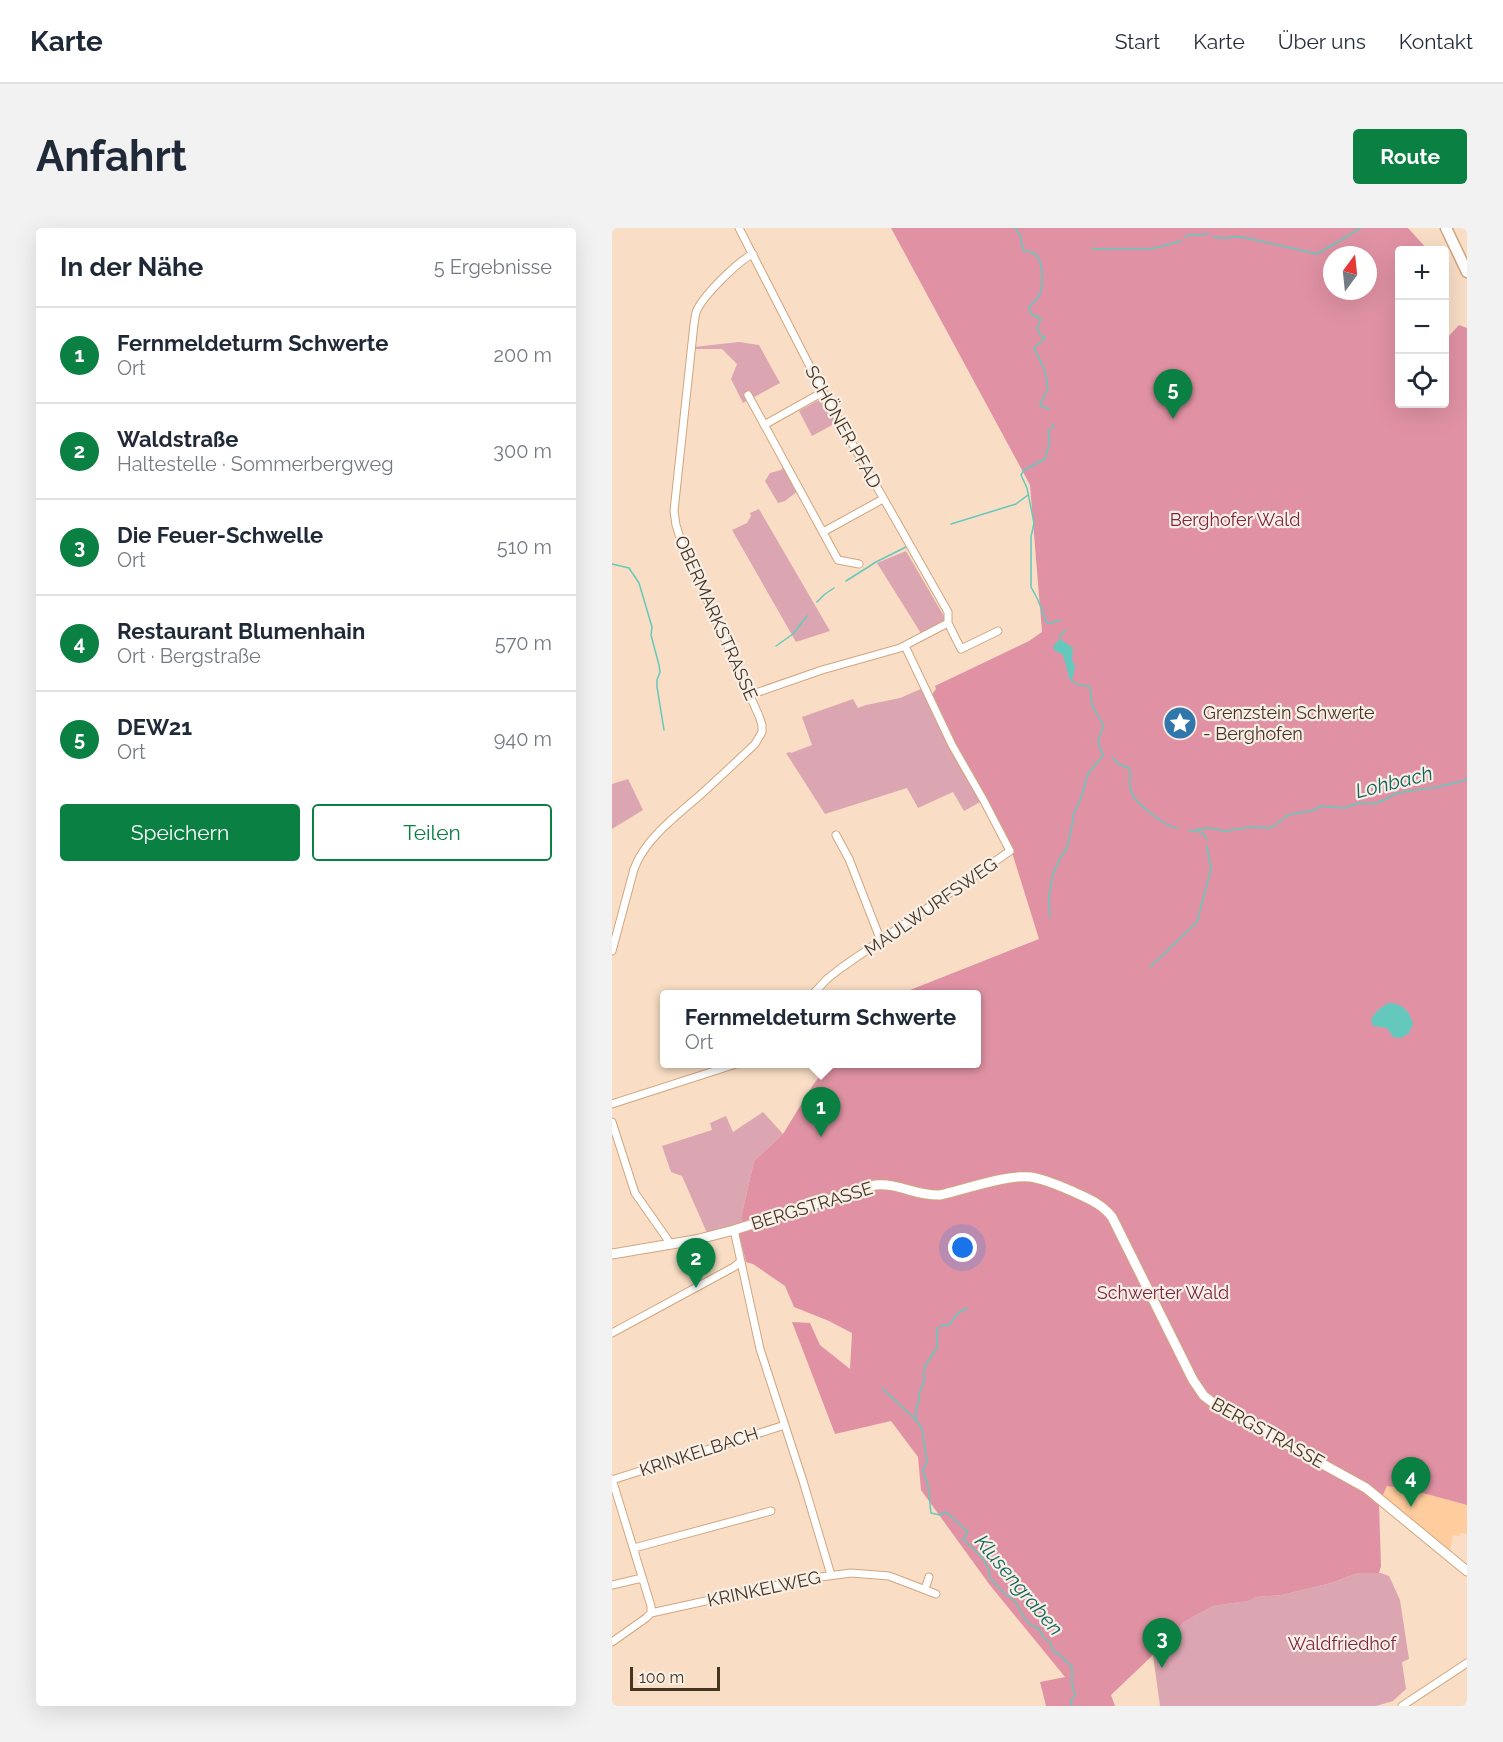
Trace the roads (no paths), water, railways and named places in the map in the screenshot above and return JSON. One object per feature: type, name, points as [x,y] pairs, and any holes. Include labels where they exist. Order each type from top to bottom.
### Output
[{"type":"main road","points":[[1446,228],[1467,272]]},
{"type":"main road","name":"BERGSTRASSE","points":[[612,1254],[669,1245],[734,1230],[875,1185],[890,1184],[923,1194],[940,1195],[1025,1176],[1045,1180],[1102,1206],[1112,1217],[1193,1380],[1204,1396],[1216,1406],[1366,1488],[1467,1571]]},
{"type":"street","name":"SCHÖNER PFAD","points":[[739,228],[823,392],[948,612],[948,623],[961,650],[998,631]]},
{"type":"street","name":"OBERMARKSTRASSE","points":[[612,951],[634,870],[647,845],[758,740],[762,732],[762,725],[750,695],[681,541],[674,511],[696,311],[724,278],[746,257],[753,254]]},
{"type":"street","points":[[764,425],[823,392]]},
{"type":"street","points":[[748,395],[838,560],[859,564]]},
{"type":"street","points":[[823,532],[883,499]]},
{"type":"street","points":[[750,695],[822,670],[905,646],[948,623]]},
{"type":"street","name":"MAULWURFSWEG","points":[[817,990],[834,974],[1010,851],[952,745],[905,646]]},
{"type":"street","points":[[836,835],[846,853],[881,941]]},
{"type":"street","points":[[612,1104],[724,1068]]},
{"type":"street","points":[[612,1122],[635,1193],[668,1240],[669,1245]]},
{"type":"street","points":[[734,1230],[760,1349],[831,1575]]},
{"type":"street","points":[[612,1333],[741,1262]]},
{"type":"street","name":"KRINKELBACH","points":[[612,1480],[785,1425]]},
{"type":"street","points":[[612,1480],[634,1548],[651,1613]]},
{"type":"street","points":[[634,1548],[771,1511]]},
{"type":"street","name":"KRINKELWEG","points":[[612,1642],[651,1613],[831,1575],[851,1573],[888,1576],[936,1594]]},
{"type":"street","points":[[925,1589],[930,1577]]},
{"type":"street","points":[[612,1585],[642,1578]]},
{"type":"street","points":[[1401,1706],[1467,1663]]},
{"type":"water","points":[[1060,639],[1073,648],[1072,659],[1075,667],[1072,681],[1063,655],[1053,649]]},
{"type":"water","points":[[1388,1003],[1401,1006],[1412,1019],[1413,1024],[1409,1033],[1401,1038],[1393,1037],[1387,1028],[1373,1026],[1371,1019]]},
{"type":"waterway","name":"Lohbach","points":[[1015,228],[1020,235],[1023,250],[1036,255],[1041,265],[1041,291],[1029,307],[1031,314],[1041,319],[1037,329],[1045,338],[1034,348],[1045,371],[1048,389],[1040,404],[1049,410]]},
{"type":"waterway","points":[[1214,237],[1242,237],[1317,254],[1361,228]]},
{"type":"waterway","points":[[1185,237],[1208,234]]},
{"type":"waterway","points":[[1092,249],[1151,249],[1181,241]]},
{"type":"waterway","name":"Lohbach","points":[[1053,424],[1048,431],[1050,442],[1045,459],[1024,470],[1021,475],[1027,488],[1034,523],[1031,537],[1031,587],[1047,623],[1060,620]]},
{"type":"waterway","points":[[951,524],[1016,504],[1028,495]]},
{"type":"waterway","points":[[846,581],[906,547]]},
{"type":"waterway","points":[[612,564],[629,568],[639,583],[652,627],[651,635],[659,665],[657,687],[664,730]]},
{"type":"waterway","points":[[817,602],[834,588]]},
{"type":"waterway","points":[[776,646],[793,634],[807,616]]},
{"type":"waterway","name":"Lohbach","points":[[1060,639],[1060,635],[1066,630]]},
{"type":"waterway","points":[[1050,917],[1049,896],[1053,874],[1067,848],[1073,815],[1088,774],[1103,755],[1098,741],[1103,727],[1092,705],[1090,688],[1072,681]]},
{"type":"waterway","name":"Lohbach","points":[[1113,757],[1118,764],[1129,768],[1130,788],[1138,802],[1158,819],[1177,828]]},
{"type":"waterway","name":"Lohbach","points":[[1189,831],[1208,828],[1226,831],[1250,827],[1270,828],[1288,815],[1314,810],[1321,806],[1345,808],[1358,803],[1372,804],[1397,793],[1437,787],[1467,778]]},
{"type":"waterway","points":[[1197,831],[1203,833],[1207,840]]},
{"type":"waterway","points":[[1150,967],[1197,922],[1211,869],[1207,846]]},
{"type":"waterway","name":"Klusengraben","points":[[967,1308],[958,1313],[949,1325],[942,1325],[937,1330],[937,1347],[924,1368],[924,1382],[916,1409],[916,1420],[922,1429],[927,1462],[923,1470],[928,1486],[931,1513],[940,1515],[946,1512],[968,1532],[963,1539],[984,1561],[990,1578],[1015,1601],[1025,1619],[1038,1628],[1044,1638],[1050,1642],[1053,1651],[1072,1667],[1072,1685],[1075,1694],[1071,1701],[1072,1706]]},
{"type":"waterway","points":[[882,1388],[916,1420]]},
{"type":"place","name":"DEW21","points":[[1173,419]]},
{"type":"place","name":"Grenzstein Schwerte - Berghofen","points":[[1180,723]]},
{"type":"place","name":"Fernmeldeturm Schwerte","points":[[821,1137]]},
{"type":"place","name":"Waldstraße","points":[[696,1288]]},
{"type":"place","name":"Restaurant Blumenhain","points":[[1411,1507]]},
{"type":"place","name":"Die Feuer-Schwelle","points":[[1162,1668]]},
{"type":"park label","name":"Berghofer Wald","points":[[1235,520]]},
{"type":"park label","name":"Schwerter Wald","points":[[1163,1293]]},
{"type":"park label","name":"Waldfriedhof","points":[[1342,1644]]}]
